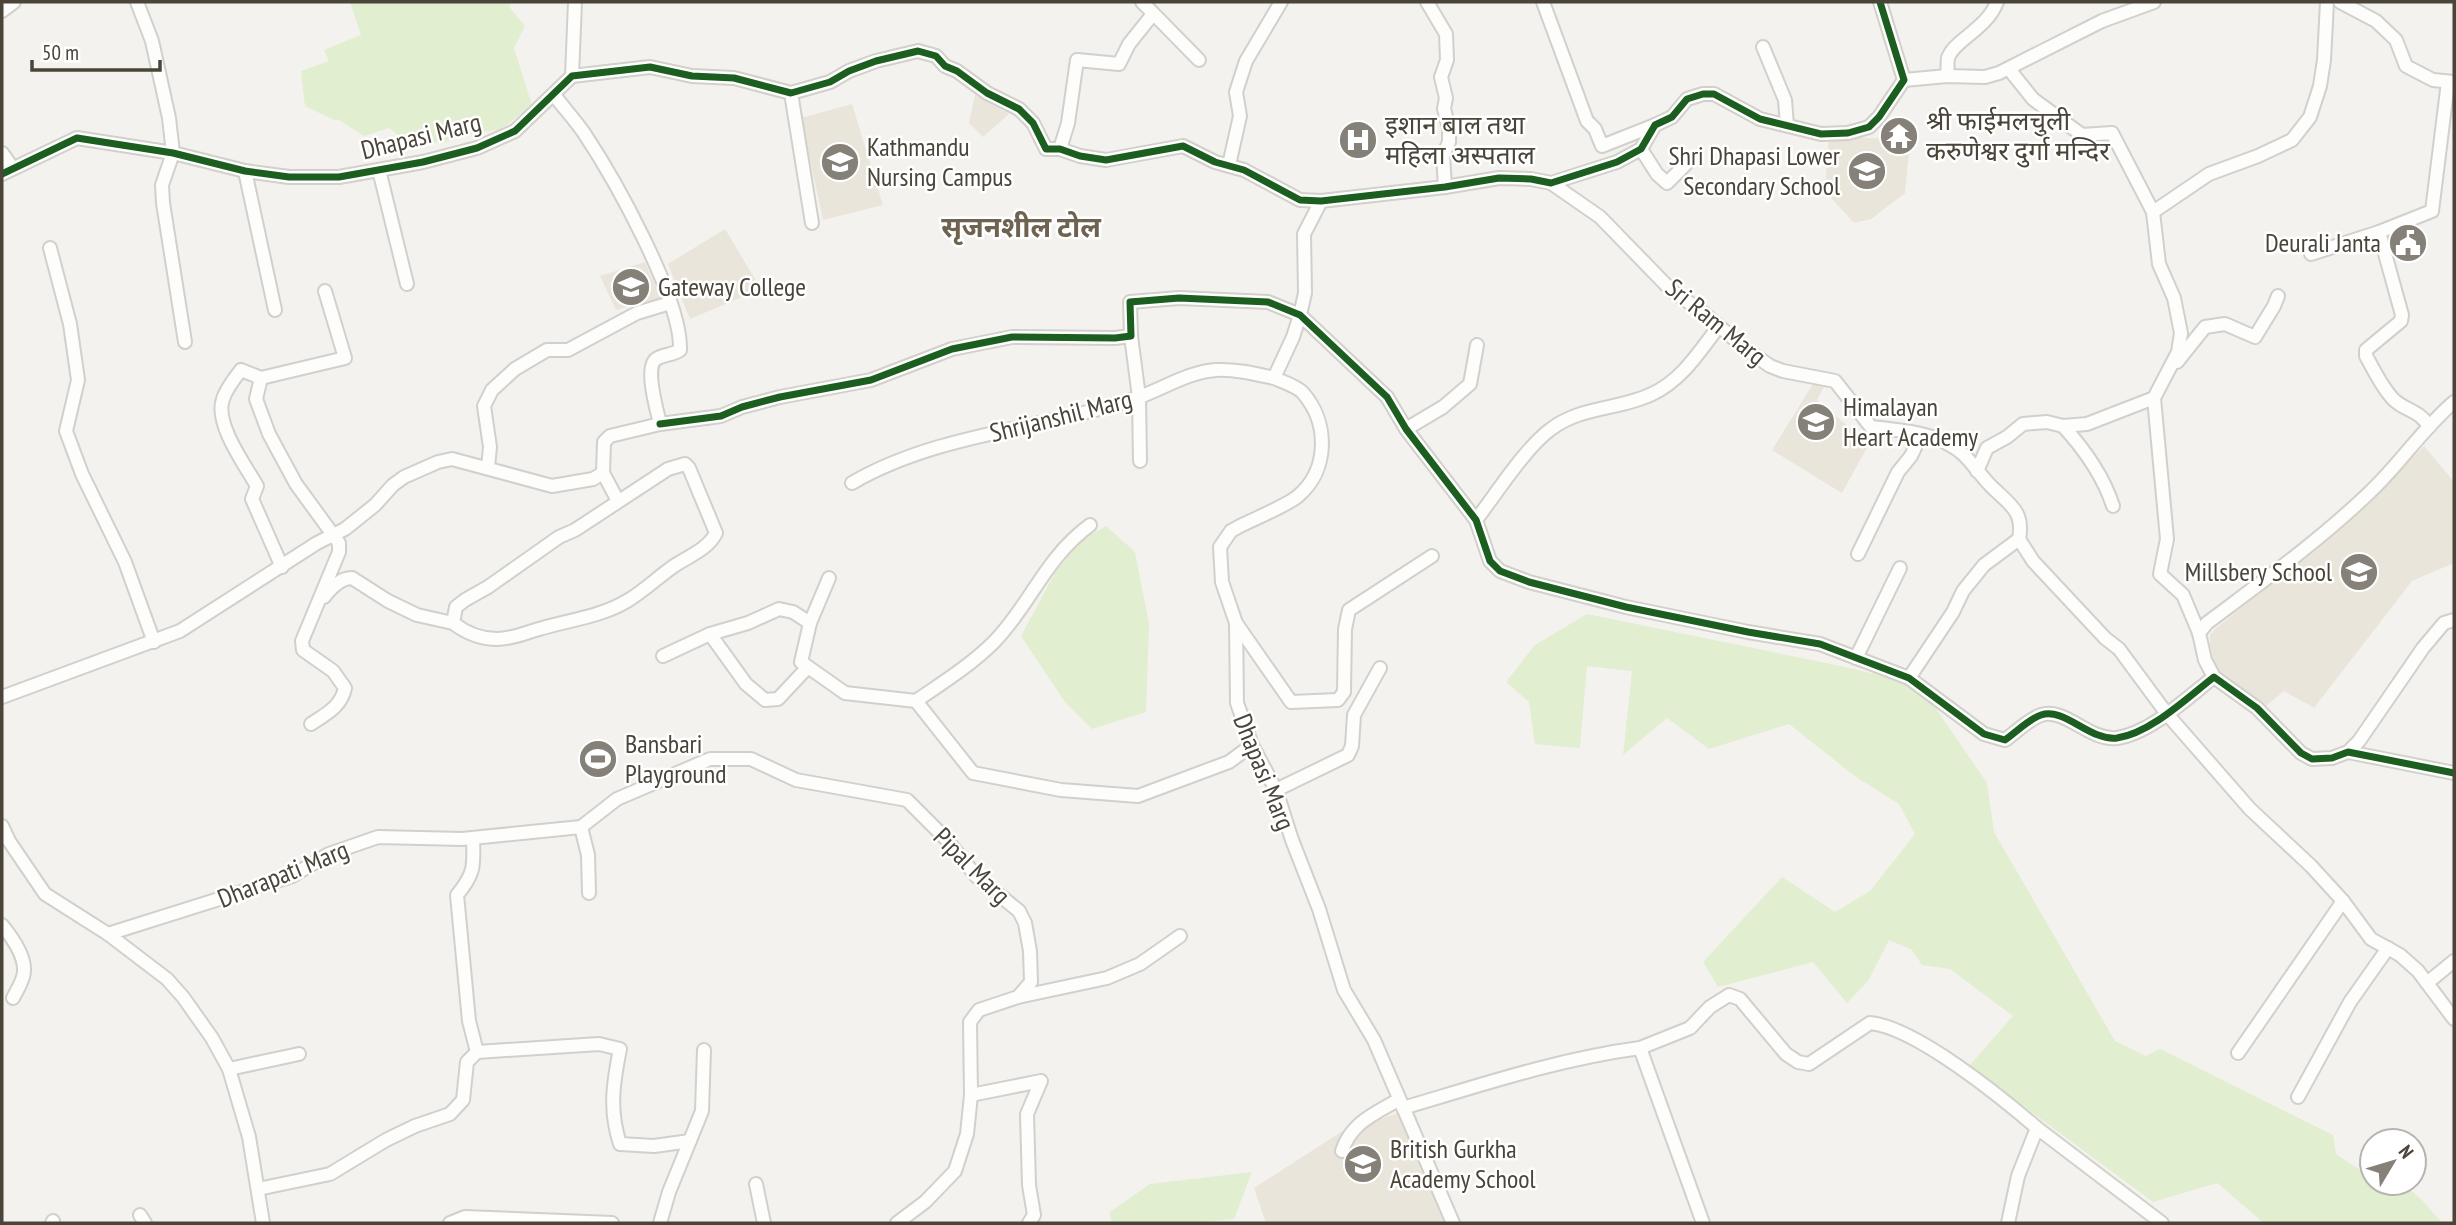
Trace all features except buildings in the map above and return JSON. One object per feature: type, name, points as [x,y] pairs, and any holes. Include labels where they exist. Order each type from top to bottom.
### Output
[{"type":"street","points":[[2,11],[14,2]]},
{"type":"street","points":[[136,2],[152,41],[169,118],[173,153],[162,185],[163,202],[185,342]]},
{"type":"street","points":[[575,2],[572,76],[650,66],[692,76],[734,78],[791,93],[830,82],[849,71],[876,61],[918,51],[936,55],[945,65],[987,93],[1019,109],[1033,124],[1045,149],[1060,149],[1080,156],[1106,160],[1183,146],[1215,162],[1244,170],[1300,200],[1321,201],[1499,178],[1551,183],[1617,162],[1642,149],[1655,125]]},
{"type":"street","points":[[1142,2],[1199,60]]},
{"type":"street","points":[[1228,165],[1240,116],[1236,92],[1246,61],[1281,2]]},
{"type":"street","points":[[1427,2],[1446,34],[1447,60],[1441,77],[1449,128],[1449,142],[1443,155],[1445,187]]},
{"type":"street","points":[[1543,2],[1587,121],[1595,129],[1602,146],[1672,117],[1687,99],[1703,94],[1714,94],[1760,119],[1821,134],[1848,133],[1869,127],[1904,80]]},
{"type":"street","points":[[1881,2],[1904,80]]},
{"type":"street","points":[[1947,76],[1948,57],[1993,14],[1997,2]]},
{"type":"street","points":[[1904,80],[1947,76],[1985,77],[2009,69],[2102,21],[2154,2]]},
{"type":"street","points":[[2153,212],[2209,174],[2292,140],[2310,117],[2320,86],[2327,2]]},
{"type":"street","points":[[2311,254],[2432,211],[2451,82],[2434,80],[2406,66],[2396,40],[2376,21],[2340,2]]},
{"type":"street","points":[[1060,149],[1068,122],[1077,60],[1119,64],[1129,44],[1153,14]]},
{"type":"street","points":[[1763,47],[1784,100],[1787,125]]},
{"type":"street","points":[[2009,69],[2033,99],[2082,135],[2112,133],[2153,212],[2159,264],[2174,298],[2181,333],[2178,352],[2154,398],[2166,540],[2160,574],[2183,595],[2214,677],[2257,708],[2301,753],[2312,759],[2332,758],[2348,752],[2359,741],[2423,648],[2444,623],[2454,620]]},
{"type":"street","name":"Dhapasi Marg","points":[[7,170],[77,138],[173,153],[245,171],[289,177],[339,177],[477,148],[514,131],[572,76]]},
{"type":"street","points":[[791,93],[812,223]]},
{"type":"street","points":[[554,95],[584,133],[627,207],[663,280],[680,340],[680,350],[656,358],[652,363],[652,383],[660,424]]},
{"type":"street","points":[[1642,149],[1657,174],[1667,183],[1686,164]]},
{"type":"street","points":[[2,153],[7,170]]},
{"type":"street","points":[[379,170],[407,284]]},
{"type":"street","points":[[245,171],[275,310]]},
{"type":"street","name":"Sri Ram Marg","points":[[1551,183],[1600,217],[1672,291],[1770,366],[1835,381],[1871,427],[1921,435],[1963,454],[2014,507],[2021,524],[2019,539]]},
{"type":"street","points":[[1274,378],[1300,315],[1305,293],[1304,234],[1321,201]]},
{"type":"street","points":[[2379,232],[2402,315],[2401,321],[2366,350],[2366,356],[2396,403],[2419,414],[2429,427]]},
{"type":"street","points":[[50,248],[70,324],[78,380],[66,431],[82,474],[125,562],[155,642]]},
{"type":"street","points":[[282,567],[252,499],[257,486],[224,424],[221,401],[241,370],[261,378],[345,358],[325,291]]},
{"type":"street","points":[[2166,376],[2205,327],[2225,324],[2255,337],[2278,296]]},
{"type":"street","points":[[1140,461],[1139,397],[1131,336],[1130,302],[1179,298],[1268,302],[1300,315],[1387,397],[1406,429],[1476,520],[1490,561],[1500,571],[1529,582],[1626,607],[1820,644],[1909,678],[1984,734],[2005,740],[2041,715],[2059,715],[2083,729],[2108,738],[2120,737],[2167,714],[2214,677]]},
{"type":"street","points":[[488,467],[490,447],[484,406],[492,390],[515,369],[547,350],[568,350],[637,313],[670,303]]},
{"type":"street","points":[[1476,520],[1550,429],[1574,415],[1651,395],[1675,380],[1688,367],[1719,326]]},
{"type":"street","points":[[618,501],[603,473],[604,442],[610,436],[660,424],[721,415],[780,397],[872,380],[951,349],[1012,337],[1131,336]]},
{"type":"street","points":[[1406,429],[1443,407],[1470,384],[1477,345]]},
{"type":"street","name":"Shrijanshil Marg","points":[[852,483],[875,469],[970,439],[1139,397],[1194,374],[1216,370],[1274,378]]},
{"type":"street","points":[[261,378],[256,399],[269,434],[296,484],[339,543],[340,552],[302,641],[303,650],[333,671],[345,688],[343,699],[334,710],[311,724]]},
{"type":"street","name":"Dhapasi Marg","points":[[1274,378],[1302,392],[1320,422],[1323,451],[1310,483],[1297,498],[1231,531],[1220,547],[1222,582],[1236,624],[1237,703],[1252,745],[1276,790],[1319,909],[1344,990],[1374,1040],[1453,1223]]},
{"type":"street","points":[[1977,471],[1987,448],[2023,424],[2087,424],[2154,398]]},
{"type":"street","points":[[2199,633],[2207,622],[2313,545],[2388,475],[2454,402]]},
{"type":"street","points":[[2063,426],[2088,455],[2113,506]]},
{"type":"street","points":[[1858,554],[1898,472],[1911,456],[1921,435]]},
{"type":"street","points":[[2,697],[180,631],[317,543],[334,536],[375,505],[393,485],[418,470],[452,458],[552,486],[593,479],[603,473]]},
{"type":"street","points":[[318,604],[331,587],[346,578],[352,578],[388,601],[417,615],[453,623],[468,634],[499,639],[521,636],[596,615],[639,593],[661,575],[711,544],[716,533],[685,464],[668,469],[465,600],[456,607],[453,623]]},
{"type":"street","points":[[829,578],[810,624],[801,662],[845,693],[915,701],[946,681],[993,642],[1070,540],[1090,525]]},
{"type":"street","points":[[1909,678],[1953,612],[1963,591],[1984,565],[2019,539],[2033,561],[2105,638],[2119,649],[2167,714],[2250,809],[2311,866],[2343,901],[2371,939],[2409,963],[2454,1018]]},
{"type":"street","points":[[1236,624],[1291,702],[1338,700],[1344,692],[1345,629],[1349,610],[1432,556]]},
{"type":"street","points":[[1856,658],[1899,568]]},
{"type":"street","points":[[663,656],[710,634],[748,623],[779,608],[793,612],[810,624]]},
{"type":"street","points":[[710,634],[746,684],[765,700],[778,699],[807,668]]},
{"type":"street","points":[[1276,790],[1348,755],[1352,746],[1354,715],[1380,668]]},
{"type":"street","points":[[915,701],[973,773],[1061,790],[1138,796],[1229,762],[1252,745]]},
{"type":"street","points":[[2348,752],[2454,773]]},
{"type":"street","name":"Pipal Marg","points":[[580,827],[617,799],[710,759],[751,758],[796,780],[907,800],[976,876],[1019,911],[1026,923],[1031,951],[1031,982],[1018,997]]},
{"type":"street","points":[[2,826],[9,841],[45,894],[108,934],[167,979],[212,1038],[229,1069],[249,1137],[263,1223]]},
{"type":"street","points":[[477,1052],[469,1021],[457,895],[470,879],[474,868],[468,838],[580,827],[587,855],[589,893]]},
{"type":"street","name":"Dharapati Marg","points":[[108,934],[292,876],[329,854],[378,838],[468,838]]},
{"type":"street","points":[[2238,1053],[2343,901]]},
{"type":"street","points":[[2,925],[23,963],[24,974],[13,998]]},
{"type":"street","points":[[897,1223],[925,1202],[955,1171],[967,1135],[971,1095],[970,1022],[979,1010],[1018,997],[1107,978],[1140,964],[1180,936]]},
{"type":"street","points":[[2298,1097],[2350,1002],[2388,948]]},
{"type":"street","points":[[2427,983],[2454,961]]},
{"type":"street","points":[[1342,1151],[1346,1139],[1361,1121],[1400,1104],[1550,1065],[1602,1053],[1640,1048],[1690,1028],[1710,1007],[1729,995],[1740,999],[1786,1054],[1798,1062],[1809,1064],[1870,1023],[1884,1024],[1931,1049],[2000,1097],[2162,1223]]},
{"type":"street","points":[[258,1189],[330,1174],[386,1140],[450,1114],[463,1100],[467,1062],[477,1052],[599,1044],[620,1049],[613,1087],[614,1123],[620,1144],[654,1146],[690,1142]]},
{"type":"street","points":[[1640,1048],[1703,1223]]},
{"type":"street","points":[[660,1223],[669,1192],[702,1111],[704,1050]]},
{"type":"street","points":[[229,1069],[299,1054]]},
{"type":"street","points":[[971,1095],[1041,1081],[1027,1114],[1029,1185],[1034,1215],[1029,1223]]},
{"type":"street","points":[[2008,1223],[2018,1175],[2037,1128]]},
{"type":"street","points":[[756,1184],[764,1223]]},
{"type":"street","points":[[450,1223],[465,1217],[612,1223]]},
{"type":"shaded area","points":[[975,95],[1009,114],[983,137],[969,123]]},
{"type":"shaded area","name":"Kathmandu Nursing Campus","points":[[852,104],[883,205],[823,220],[801,118]]},
{"type":"shaded area","name":"Shri Dhapasi Lower Secondary School","points":[[1829,136],[1887,139],[1909,151],[1905,193],[1871,219],[1854,223],[1825,191]]},
{"type":"shaded area","points":[[725,229],[761,289],[690,319],[668,264]]},
{"type":"shaded area","name":"Gateway College","points":[[645,262],[661,298],[616,310],[600,276]]},
{"type":"shaded area","name":"Himalayan Heart Academy","points":[[1816,379],[1825,385],[1817,400],[1869,444],[1842,493],[1772,450]]},
{"type":"shaded area","name":"Millsbery School","points":[[2424,446],[2454,482],[2454,563],[2412,581],[2314,708],[2284,691],[2265,707],[2224,678],[2215,664],[2210,645],[2210,635],[2215,629],[2369,504]]},
{"type":"shaded area","name":"British Gurkha Academy School","points":[[1410,1109],[1416,1115],[1442,1188],[1448,1223],[1266,1223],[1254,1188],[1341,1132]]},
{"type":"green space","points":[[350,2],[510,2],[510,8],[525,26],[514,48],[532,105],[500,130],[441,143],[405,140],[389,128],[364,136],[339,120],[305,106],[301,71],[329,61],[324,50],[361,35]]},
{"type":"green space","points":[[1106,526],[1135,552],[1149,624],[1146,712],[1092,729],[1065,702],[1021,636],[1055,573],[1081,540]]},
{"type":"green space","points":[[1587,614],[1919,684],[1987,783],[1994,832],[2115,1041],[2146,1056],[2160,1049],[2333,1135],[2336,1154],[2358,1169],[2358,1197],[2419,1197],[2442,1223],[2264,1223],[2217,1183],[2153,1202],[1969,1066],[2013,1016],[1950,969],[1922,965],[1912,950],[1889,940],[1868,981],[1847,1003],[1813,962],[1718,987],[1703,962],[1782,877],[1835,912],[1870,891],[1915,834],[1899,804],[1856,777],[1789,724],[1709,749],[1667,718],[1623,755],[1632,671],[1587,666],[1580,748],[1535,744],[1529,702],[1506,682],[1535,645]]},
{"type":"green space","points":[[1252,1172],[1234,1219],[1190,1223],[1111,1223],[1110,1212],[1150,1184]]},
{"type":"cycle path","points":[[2,174],[77,138],[173,153],[245,171],[289,177],[339,177],[423,162],[477,148],[515,131],[572,76],[650,67],[692,76],[734,78],[791,93],[830,82],[849,71],[876,61],[918,51],[936,56],[945,66],[957,71],[987,93],[1019,109],[1033,123],[1046,149],[1060,149],[1080,156],[1106,160],[1183,146],[1215,162],[1244,170],[1300,200],[1321,201],[1499,178],[1551,183],[1617,162],[1641,149],[1655,125],[1672,117],[1687,99],[1703,94],[1714,94],[1760,119],[1821,134],[1848,133],[1869,127],[1904,80],[1880,2]]},
{"type":"cycle path","points":[[660,424],[721,416],[742,407],[780,397],[871,380],[952,349],[1012,337],[1131,336],[1130,302],[1179,298],[1268,302],[1300,315],[1387,397],[1406,429],[1476,520],[1490,561],[1500,571],[1529,582],[1626,607],[1820,644],[1909,678],[1984,734],[2005,740],[2032,720],[2050,714],[2107,738],[2130,735],[2156,722],[2214,677],[2257,708],[2301,753],[2312,759],[2332,758],[2348,752],[2454,773]]},
{"type":"place","name":"श्री फाईमलचुली करुणेश्वर दुर्गा मन्दिर","points":[[1899,136]]},
{"type":"place","name":"इशान बाल तथा महिला अस्पताल","points":[[1358,140]]},
{"type":"place","name":"Kathmandu Nursing Campus","points":[[840,162]]},
{"type":"place","name":"Shri Dhapasi Lower Secondary School","points":[[1867,171]]},
{"type":"place","name":"Deurali Janta","points":[[2408,243]]},
{"type":"place","name":"Gateway College","points":[[631,287]]},
{"type":"place","name":"Himalayan Heart Academy","points":[[1816,422]]},
{"type":"place","name":"Millsbery School","points":[[2359,572]]},
{"type":"place","name":"Bansbari Playground","points":[[598,759]]},
{"type":"place","name":"British Gurkha Academy School","points":[[1363,1164]]},
{"type":"district","name":"सृजनशील टोल","points":[[1021,227]]}]
